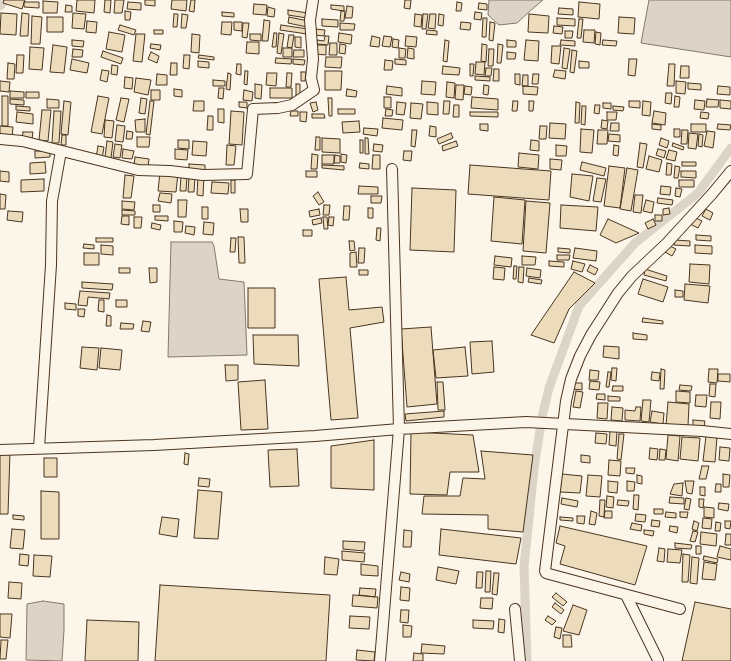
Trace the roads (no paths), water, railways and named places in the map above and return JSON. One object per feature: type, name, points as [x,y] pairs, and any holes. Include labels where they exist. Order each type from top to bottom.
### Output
[{"type":"street","points":[[0,139],[22,141],[138,170],[170,171],[203,175],[247,174],[253,109],[278,108],[292,105],[314,90],[311,78],[313,59],[310,20],[313,0]]},
{"type":"street","points":[[39,448],[51,265],[52,201],[61,151]]},
{"type":"street","points":[[380,661],[399,429],[392,169]]},
{"type":"street","points":[[680,609],[546,573],[545,570],[560,423],[571,379],[580,356],[590,335],[614,299],[632,276],[682,226],[731,171]]},
{"type":"street","points":[[0,450],[154,445],[526,422],[731,434]]},
{"type":"street","points":[[626,595],[658,660]]},
{"type":"street","points":[[515,609],[520,661]]},
{"type":"waterway","points":[[0,6],[5,0]]},
{"type":"waterway","points":[[527,661],[524,567],[534,468],[542,417],[549,388],[579,306],[635,243],[698,193],[731,148]]}]
